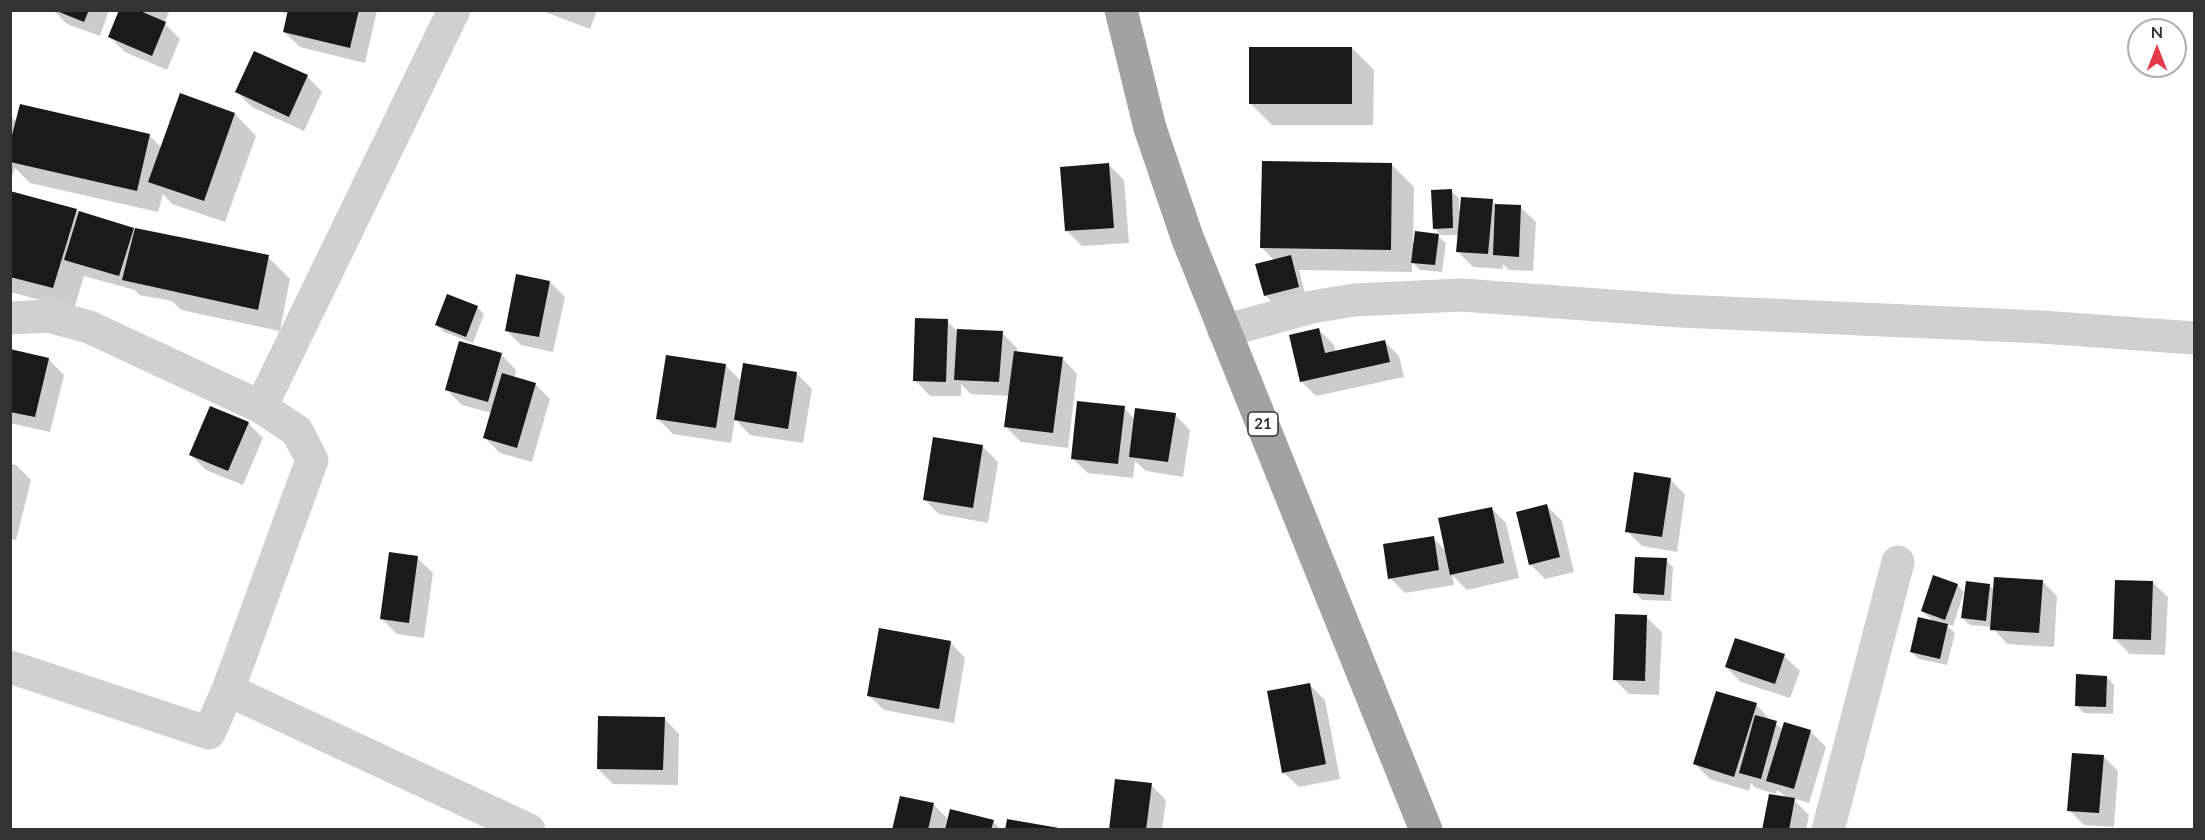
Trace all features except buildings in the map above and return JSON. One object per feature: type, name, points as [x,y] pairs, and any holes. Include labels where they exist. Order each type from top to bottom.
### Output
[{"type":"highway","name":"21","points":[[1121,10],[1130,53],[1163,172],[1224,331],[1301,514],[1426,830]]},
{"type":"street","points":[[261,407],[453,11]]},
{"type":"street","points":[[1224,331],[1312,307],[1354,300],[1462,295],[1680,311],[2041,327],[2194,338]]},
{"type":"street","points":[[10,318],[49,316],[89,327],[261,407],[297,431],[312,460],[228,690],[209,732],[10,668]]},
{"type":"street","points":[[1828,830],[1898,562]]},
{"type":"street","points":[[228,690],[529,830]]}]
